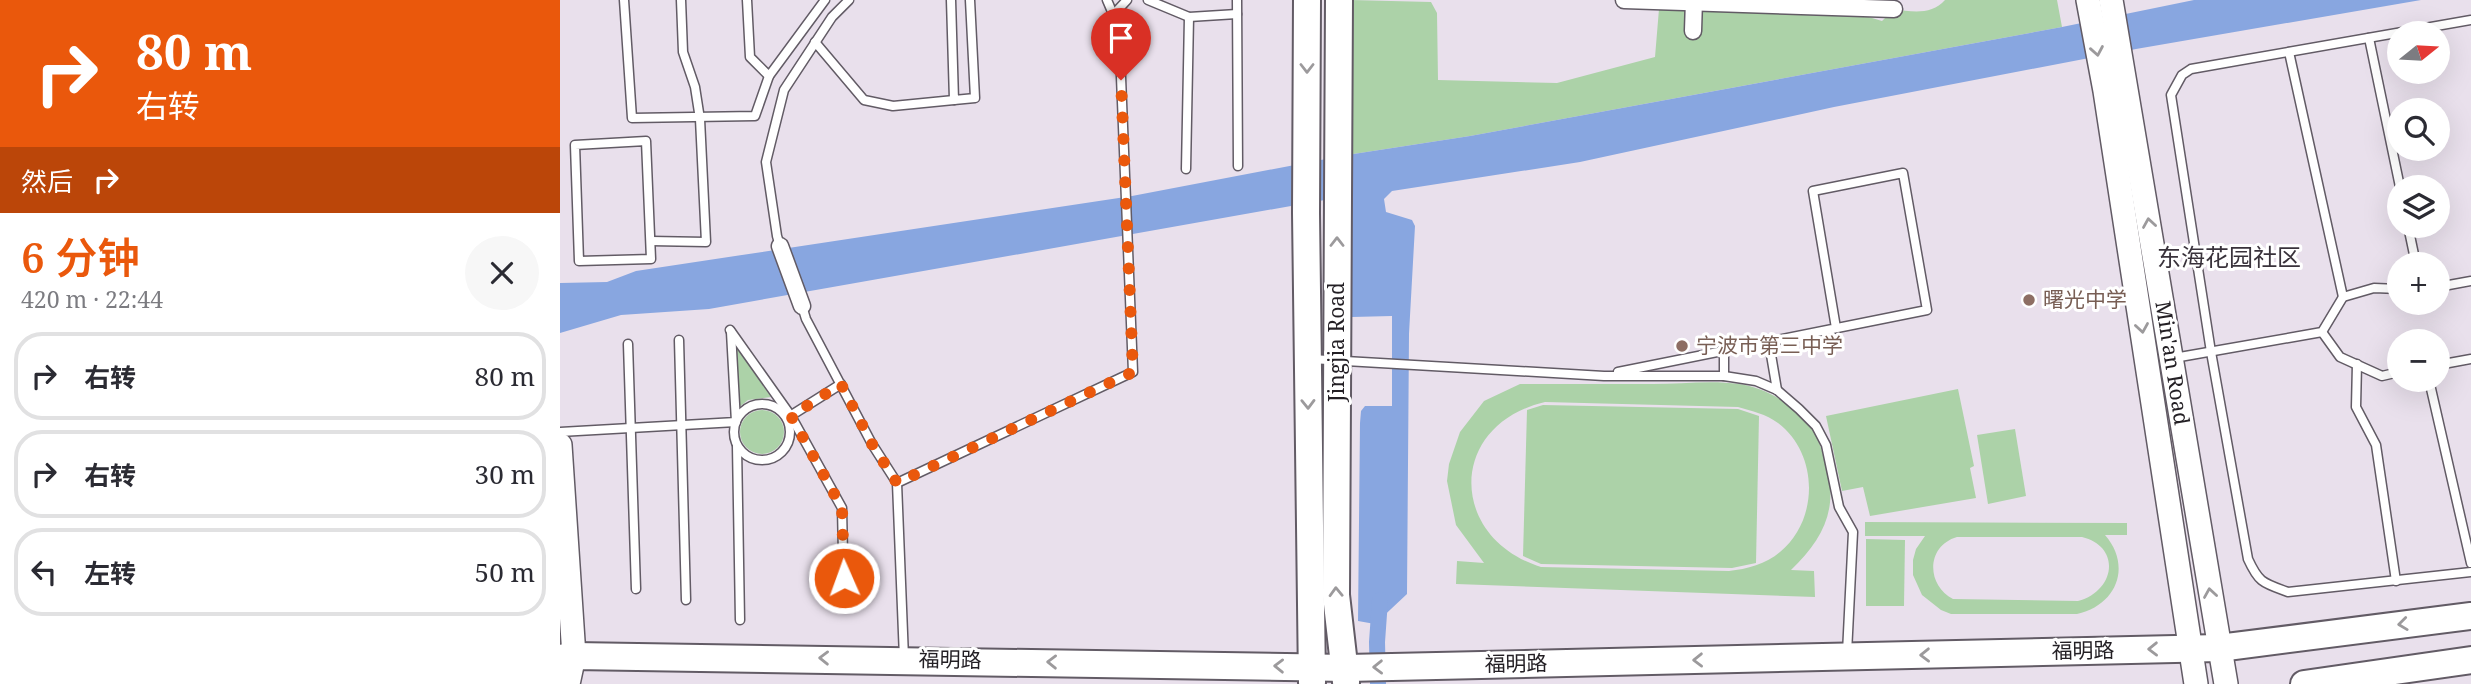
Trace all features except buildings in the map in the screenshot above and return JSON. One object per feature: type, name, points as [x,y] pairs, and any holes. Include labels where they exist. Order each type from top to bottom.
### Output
[{"type":"main road","name":"Jingjia Road","points":[[1307,0],[1306,213],[1312,676]]},
{"type":"main road","name":"Jingjia Road","points":[[1339,0],[1336,595],[1339,637],[1347,673]]},
{"type":"main road","name":"Min'an Road","points":[[2100,5],[2171,359],[2226,684]]},
{"type":"main road","name":"Min'an Road","points":[[2115,88],[2196,684]]},
{"type":"main road","points":[[560,445],[568,684]]},
{"type":"main road","name":"福明路","points":[[567,657],[904,659],[1312,676],[1409,666],[2220,648],[2471,616]]},
{"type":"main road","points":[[2304,684],[2471,660]]},
{"type":"street","points":[[1624,0],[1895,9]]},
{"type":"street","points":[[1693,31],[1694,1]]},
{"type":"street","points":[[780,246],[802,306]]},
{"type":"lane","points":[[624,0],[632,118],[755,116],[769,76],[825,0]]},
{"type":"lane","points":[[650,241],[706,242],[700,116],[695,87],[683,52],[681,0]]},
{"type":"lane","points":[[747,0],[750,57],[769,76]]},
{"type":"lane","points":[[780,246],[766,162],[784,90],[832,17],[849,0]]},
{"type":"lane","points":[[950,0],[954,100]]},
{"type":"lane","points":[[816,42],[864,100],[893,106],[975,98],[970,0]]},
{"type":"lane","points":[[897,483],[1133,372],[1119,28],[1107,0]]},
{"type":"lane","points":[[1113,15],[1127,0]]},
{"type":"lane","points":[[1148,0],[1189,17],[1237,14]]},
{"type":"lane","points":[[1237,0],[1238,166]]},
{"type":"lane","points":[[1186,169],[1189,17]]},
{"type":"lane","points":[[2471,19],[2191,69],[2182,75],[2171,95],[2211,352],[2248,558],[2256,577],[2288,592],[2471,572]]},
{"type":"lane","points":[[2369,38],[2398,175]]},
{"type":"lane","points":[[2289,51],[2343,297]]},
{"type":"lane","points":[[646,141],[650,241],[651,259],[579,261],[575,145],[646,141]]},
{"type":"lane","points":[[1605,376],[1643,366],[1769,343],[1927,310],[1903,173],[1812,191],[1836,328]]},
{"type":"lane","points":[[2450,285],[2471,281]]},
{"type":"lane","points":[[2171,359],[2322,332],[2343,297],[2374,288],[2387,289]]},
{"type":"lane","points":[[802,306],[806,319],[872,444],[897,483],[904,659]]},
{"type":"lane","points":[[740,620],[737,446],[734,435],[736,422],[730,330],[789,417],[842,508],[845,601]]},
{"type":"lane","points":[[2322,332],[2340,357],[2382,376],[2387,375]]},
{"type":"lane","points":[[679,340],[685,600]]},
{"type":"lane","points":[[1769,343],[1777,390]]},
{"type":"lane","points":[[628,344],[636,589]]},
{"type":"lane","points":[[1724,351],[1724,376]]},
{"type":"lane","points":[[1308,359],[1605,376],[1724,376],[1756,381],[1777,390],[1815,426],[1826,446],[1839,508],[1853,532],[1847,656]]},
{"type":"lane","points":[[2450,363],[2471,359]]},
{"type":"lane","points":[[2357,364],[2356,407],[2375,445],[2396,581]]},
{"type":"lane","points":[[789,417],[841,384]]},
{"type":"lane","points":[[2432,392],[2471,563]]},
{"type":"lane","points":[[736,422],[745,410],[763,404],[772,405],[789,417],[791,436],[788,445],[775,458],[757,461],[749,458],[737,446]]},
{"type":"lane","points":[[560,432],[736,422]]},
{"type":"green space","points":[[1351,0],[1431,2],[1437,13],[1438,80],[1557,83],[1655,57],[1659,9],[1862,15],[1882,21],[1894,9],[1928,10],[1945,0],[2057,0],[2062,27],[1470,136],[1347,155]]},
{"type":"green space","points":[[737,348],[771,397],[748,400],[738,408]]},
{"type":"green space","points":[[1707,382],[1750,386],[1784,401],[1803,417],[1816,436],[1830,482],[1829,510],[1825,523],[1819,536],[1791,570],[1814,571],[1815,597],[1456,584],[1457,561],[1484,563],[1456,525],[1447,481],[1449,464],[1460,432],[1484,401],[1520,384]],"holes":[[[1545,402],[1738,407],[1759,413],[1778,423],[1791,436],[1807,469],[1809,487],[1802,523],[1793,539],[1769,560],[1729,571],[1541,567],[1510,553],[1489,532],[1476,508],[1471,482],[1476,457],[1490,433],[1513,415]]]},
{"type":"green space","points":[[1958,389],[1974,466],[1970,468],[1976,498],[1870,516],[1863,487],[1842,491],[1826,416]]},
{"type":"green space","points":[[1543,405],[1738,409],[1759,416],[1756,563],[1732,568],[1541,564],[1523,556],[1527,410]]},
{"type":"green space","points":[[762,410],[778,416],[784,432],[778,448],[762,454],[746,448],[740,432],[746,416]]},
{"type":"green space","points":[[2015,429],[2026,496],[1988,504],[1977,435]]},
{"type":"green space","points":[[1865,522],[2127,523],[2127,535],[2105,535],[2118,559],[2119,571],[2111,593],[2091,609],[2077,614],[1951,614],[1941,610],[1922,595],[1913,575],[1916,549],[1925,536],[1865,536]],"holes":[[[1957,537],[2082,537],[2095,542],[2103,550],[2109,569],[2100,588],[2078,601],[1953,599],[1944,593],[1934,576],[1935,557],[1947,542]]]},
{"type":"green space","points":[[1866,539],[1905,540],[1904,606],[1866,606]]},
{"type":"water","points":[[2194,0],[2421,0],[2136,49],[1834,107],[1580,162],[1392,191],[1384,199],[1386,212],[1412,220],[1415,226],[1409,334],[1407,594],[1375,624],[1358,621],[1360,423],[1361,411],[1365,406],[1392,406],[1392,316],[1352,317],[1347,196],[709,309],[621,315],[560,333],[560,283],[607,282],[636,271],[1132,196],[2062,27]]},
{"type":"waterway","points":[[1378,684],[1380,600]]},
{"type":"place","name":"曙光中学","points":[[2029,300]]},
{"type":"place","name":"宁波市第三中学","points":[[1682,346]]},
{"type":"district","name":"东海花园社区","points":[[2229,258]]},
{"type":"route","points":[[844,578],[842,508],[791,416],[841,384],[872,444],[897,483],[1133,372],[1121,80]]}]
